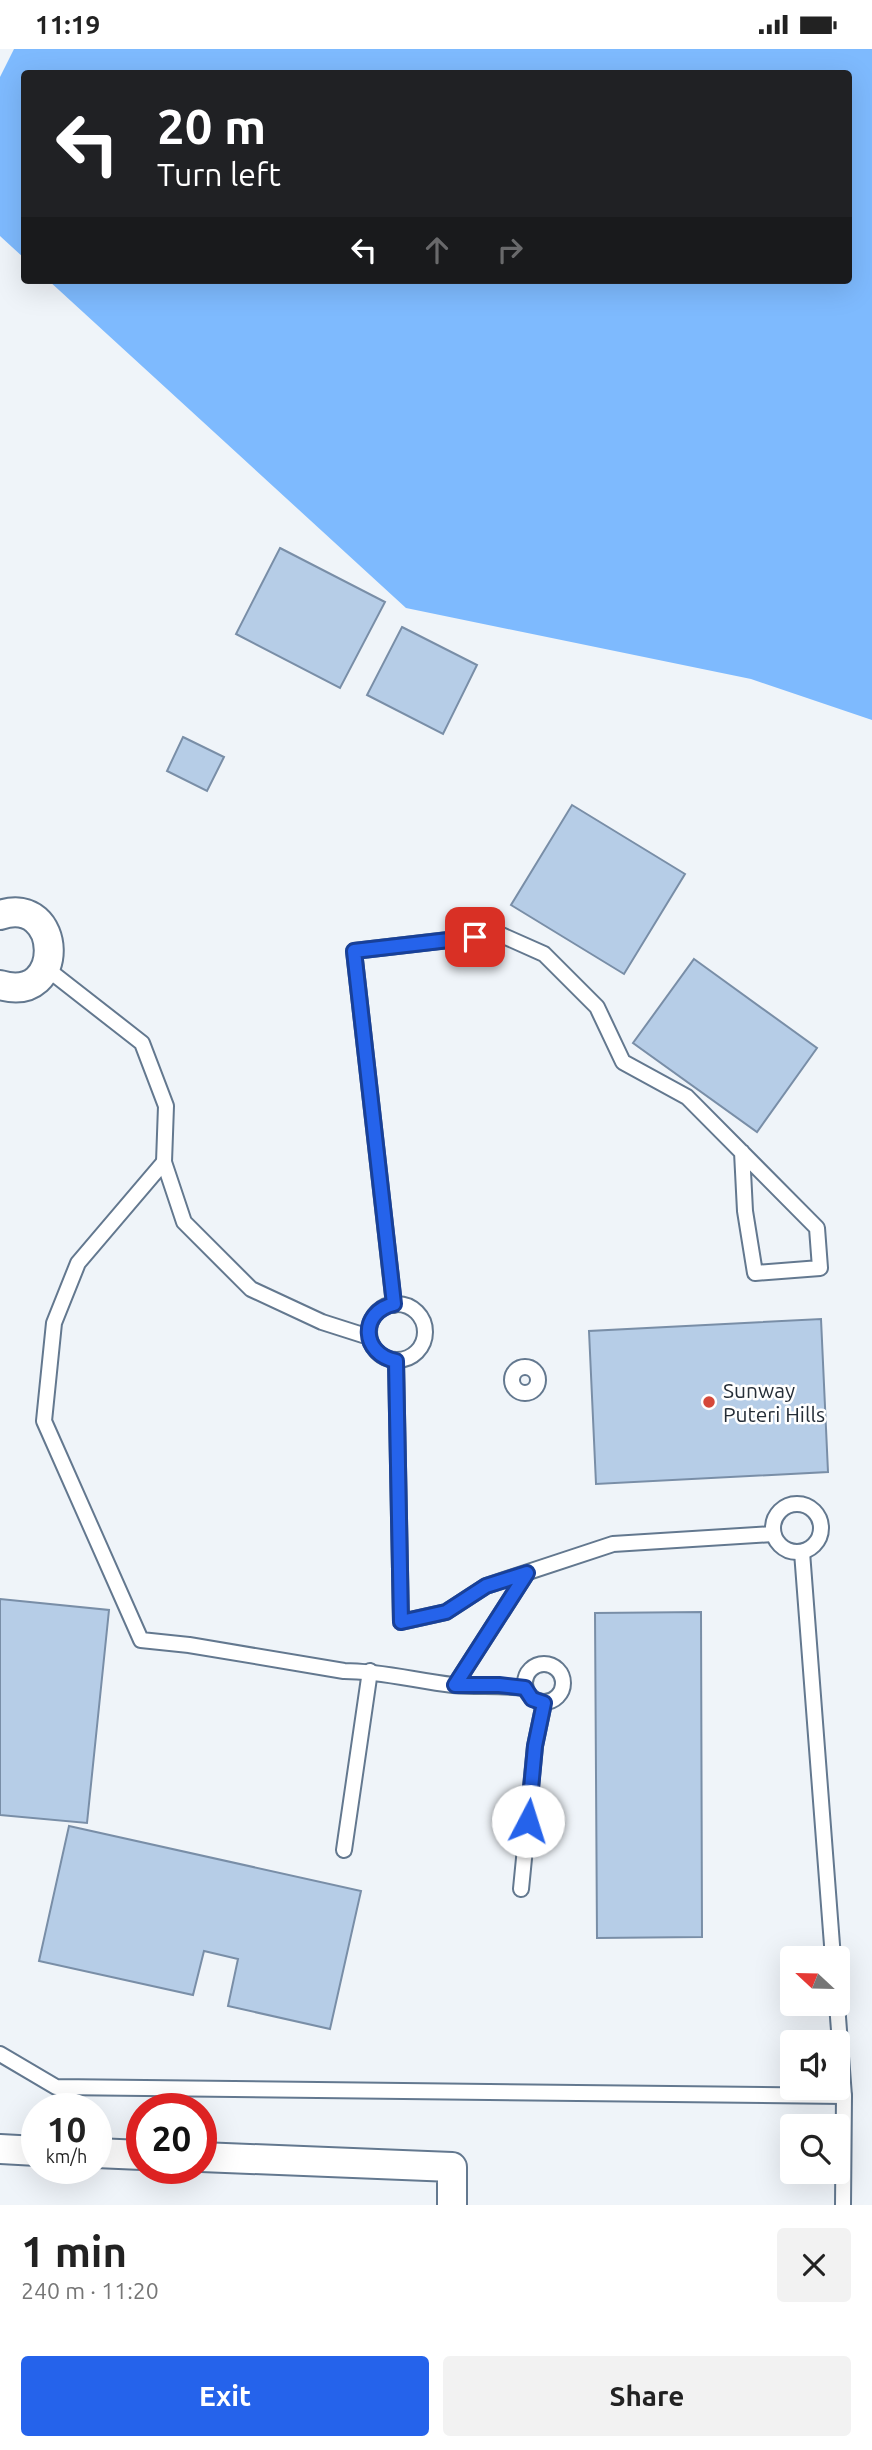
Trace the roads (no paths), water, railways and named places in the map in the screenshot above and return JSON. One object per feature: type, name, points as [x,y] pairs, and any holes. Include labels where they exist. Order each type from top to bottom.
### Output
[{"type":"street","points":[[1,989],[27,985],[38,978],[46,968],[50,956],[50,943],[46,932],[38,923],[18,913],[2,913]]},
{"type":"street","points":[[0,2149],[21,2150]]},
{"type":"street","points":[[217,2158],[452,2167],[452,2205]]},
{"type":"lane","points":[[394,1304],[354,951],[499,934],[544,954],[597,1007],[623,1062],[687,1097],[742,1152],[817,1228],[820,1268],[755,1273],[745,1211],[742,1152]]},
{"type":"lane","points":[[46,968],[142,1043],[166,1106],[164,1162],[184,1222],[251,1289],[322,1322],[369,1337]]},
{"type":"lane","points":[[164,1162],[78,1263],[54,1323],[44,1421],[141,1640],[455,1685],[525,1688]]},
{"type":"lane","points":[[394,1304],[403,1305],[419,1314],[425,1330],[421,1348],[405,1359],[396,1361],[386,1359],[378,1353],[369,1337],[373,1318],[386,1306],[394,1304]]},
{"type":"lane","points":[[396,1361],[401,1622],[446,1612],[486,1586],[613,1544],[773,1534]]},
{"type":"lane","points":[[794,1504],[810,1507],[820,1520],[820,1537],[809,1550],[802,1552],[794,1553],[781,1547],[773,1534],[774,1519],[786,1506],[794,1504]]},
{"type":"lane","points":[[802,1552],[832,1946]]},
{"type":"lane","points":[[455,1685],[527,1573]]},
{"type":"lane","points":[[541,1664],[554,1666],[562,1676],[563,1689],[556,1699],[544,1703],[532,1699],[525,1688],[526,1676],[530,1670],[541,1664]]},
{"type":"lane","points":[[344,1850],[370,1671]]},
{"type":"lane","points":[[521,1889],[535,1746],[544,1703]]},
{"type":"lane","points":[[0,2054],[56,2087],[780,2095]]},
{"type":"lane","points":[[843,2205],[844,2100]]},
{"type":"water","points":[[14,49],[872,49],[872,720],[751,679],[406,608],[52,284],[852,284],[852,70],[21,70],[21,255],[0,236],[0,77]]},
{"type":"place","name":"Sunway Puteri Hills","points":[[709,1402]]}]
